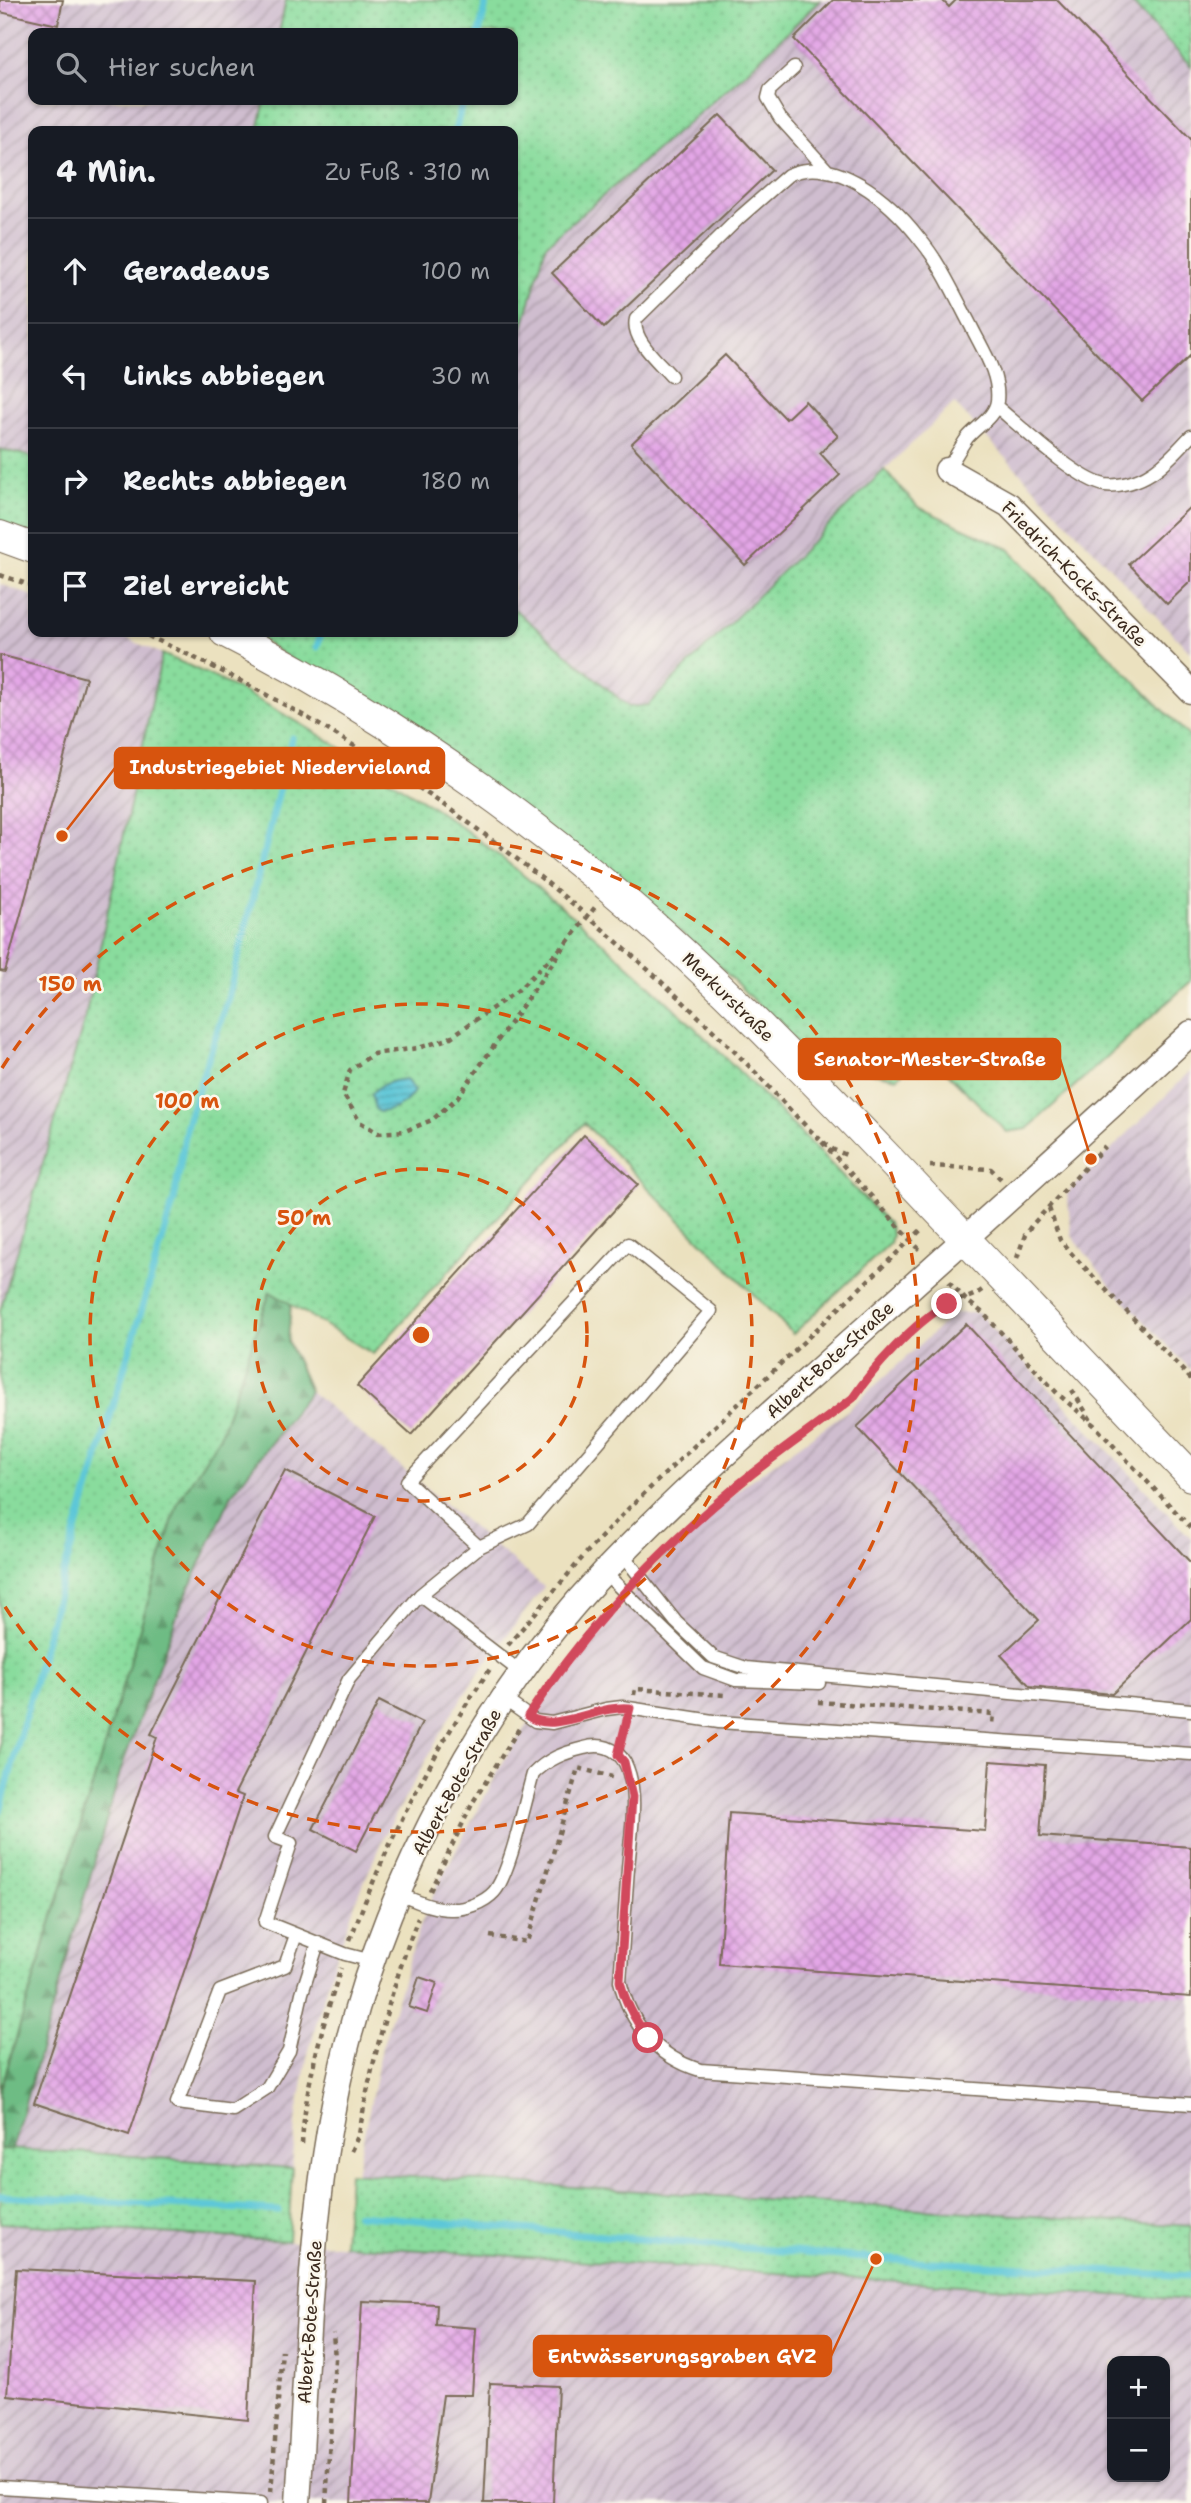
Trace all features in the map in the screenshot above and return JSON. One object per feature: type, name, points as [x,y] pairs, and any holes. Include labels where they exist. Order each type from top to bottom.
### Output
[{"type":"street","name":"Friedrich-Kocks-Straße","points":[[947,470],[1009,505],[1191,691]]},
{"type":"street","points":[[0,536],[28,546]]},
{"type":"street","name":"Merkurstraße","points":[[234,637],[335,692],[433,754],[515,813],[664,936],[750,1017],[1191,1476]]},
{"type":"street","name":"Albert-Bote-Straße","points":[[298,2503],[314,2265],[325,2150],[348,2040],[372,1961],[398,1894],[456,1777],[504,1699],[553,1630],[604,1572],[717,1461],[1191,1033]]},
{"type":"lane","points":[[794,68],[769,90],[768,98],[780,118],[827,170]]},
{"type":"lane","points":[[671,376],[638,336],[634,327],[636,319],[788,174],[808,169],[827,170],[859,183],[899,216],[920,239],[950,284],[995,378],[996,406],[968,438],[947,470]]},
{"type":"lane","points":[[996,406],[1079,472],[1103,485],[1126,483],[1153,472],[1191,436]]},
{"type":"lane","points":[[372,1961],[345,1954],[265,1922],[291,1843],[275,1837],[349,1679],[420,1595],[479,1547],[528,1524],[711,1311],[628,1244],[407,1481],[479,1547]]},
{"type":"lane","points":[[622,1555],[676,1622],[713,1657],[746,1668],[1191,1710]]},
{"type":"lane","points":[[604,1572],[703,1668],[736,1680],[931,1687]]},
{"type":"lane","points":[[420,1595],[522,1673]]},
{"type":"lane","points":[[504,1699],[535,1721],[552,1723],[606,1709],[630,1708],[719,1722],[1191,1754]]},
{"type":"lane","points":[[398,1894],[451,1910],[474,1905],[493,1893],[503,1877],[533,1774],[544,1763],[560,1754],[593,1745],[605,1746],[624,1762],[632,1797],[620,1981],[624,1998],[634,2018],[648,2038],[673,2059],[700,2070],[1191,2104]]},
{"type":"lane","points":[[296,1935],[285,1966],[220,1991],[177,2103],[233,2110],[267,2088],[289,2050],[302,1993],[318,1943]]},
{"type":"lane","points":[[0,2487],[261,2503]]},
{"type":"path","points":[[0,575],[28,584]]},
{"type":"path","points":[[149,637],[264,693],[365,753],[466,821],[636,958],[718,1035],[813,1131]]},
{"type":"path","points":[[569,940],[517,991],[448,1039],[418,1048],[373,1054],[350,1070],[342,1094],[360,1122],[378,1133],[405,1131],[432,1120],[457,1098],[569,940],[610,889]]},
{"type":"path","points":[[640,1577],[737,1486],[853,1398],[865,1380],[939,1308],[966,1300],[980,1292],[1017,1259],[1025,1235],[1037,1218],[1111,1140]]},
{"type":"path","points":[[923,1165],[991,1169],[1037,1218]]},
{"type":"path","points":[[1048,1207],[1060,1240],[1191,1379]]},
{"type":"path","points":[[302,2149],[303,2126],[320,2042],[345,1954],[384,1855],[459,1713],[500,1655],[580,1560],[629,1508],[940,1212]]},
{"type":"path","points":[[1094,1425],[1191,1528]]},
{"type":"path","points":[[350,2153],[359,2134],[383,2023],[404,1956],[424,1904],[473,1802],[558,1671],[588,1632],[625,1593]]},
{"type":"path","points":[[630,1708],[635,1689],[732,1696]]},
{"type":"path","points":[[815,1702],[994,1714],[992,1741]]},
{"type":"path","points":[[490,1936],[527,1942],[578,1768],[613,1777],[618,1755]]},
{"type":"path","points":[[326,2503],[335,2359],[332,2323]]},
{"type":"path","points":[[270,2503],[280,2363],[285,2339]]},
{"type":"shaded area","points":[[0,0],[286,0],[280,28],[28,28],[28,105],[264,105],[259,126],[28,126],[28,456],[0,449]]},
{"type":"shaded area","points":[[820,0],[1129,0],[1191,66],[1191,653],[954,403],[648,705],[629,707],[518,612],[518,344],[546,245],[742,76]]},
{"type":"shaded area","points":[[0,584],[28,594],[28,637],[124,637],[162,654],[85,1018],[0,1311]]},
{"type":"shaded area","points":[[1191,1071],[1191,1370],[1113,1289],[1072,1236],[1067,1193]]},
{"type":"shaded area","points":[[955,1313],[978,1313],[1191,1538],[1191,2226],[356,2173],[382,2047],[420,1926],[439,1882],[506,1757],[561,1676],[671,1550],[745,1484],[847,1411]]},
{"type":"shaded area","points":[[310,1391],[544,1587],[487,1661],[452,1713],[383,1838],[356,1901],[327,1984],[307,2058],[297,2114],[292,2168],[12,2149],[121,1769],[179,1609],[232,1494]]},
{"type":"shaded area","points":[[0,2223],[1191,2300],[1191,2503],[0,2503]]},
{"type":"green space","points":[[286,0],[820,0],[742,76],[546,245],[518,344],[518,126],[259,126],[264,105],[518,105],[518,28],[280,28]]},
{"type":"green space","points":[[1129,0],[1191,0],[1191,66]]},
{"type":"green space","points":[[0,449],[28,456],[28,534],[0,523]]},
{"type":"green space","points":[[884,470],[918,507],[1009,549],[1080,626],[1191,738],[1191,981],[1027,1129],[1007,1132],[925,1051],[897,1078],[841,1067],[828,1074],[716,963],[621,881],[257,637],[518,637],[518,612],[629,707],[648,705]]},
{"type":"green space","points":[[162,654],[278,711],[334,744],[476,838],[585,927],[690,1023],[888,1223],[892,1235],[890,1243],[793,1334],[584,1123],[373,1354],[270,1292],[220,1436],[178,1503],[0,2092],[0,1311],[85,1018]]},
{"type":"green space","points":[[270,1292],[291,1304],[288,1342],[310,1391],[232,1494],[179,1610],[121,1769],[12,2149],[0,2149],[0,2092],[178,1502],[220,1436]]},
{"type":"green space","points":[[0,2149],[292,2168],[288,2241],[0,2223]]},
{"type":"green space","points":[[349,2173],[1191,2226],[1191,2300],[344,2245]]},
{"type":"water","points":[[406,1079],[414,1091],[407,1100],[390,1110],[379,1112],[375,1109],[371,1094],[387,1083]]},
{"type":"building","points":[[0,0],[63,0],[58,25],[0,12]]},
{"type":"building","points":[[833,0],[942,0],[949,7],[956,0],[1057,0],[1191,139],[1191,355],[1142,401],[794,39]]},
{"type":"building","points":[[720,115],[772,170],[604,328],[552,273]]},
{"type":"building","points":[[725,355],[786,419],[805,401],[838,436],[820,453],[840,475],[745,565],[631,444]]},
{"type":"building","points":[[1191,506],[1191,581],[1167,604],[1129,564]]},
{"type":"building","points":[[0,655],[86,678],[5,972],[0,971]]},
{"type":"building","points":[[584,1135],[638,1184],[411,1435],[357,1386]]},
{"type":"building","points":[[966,1324],[1191,1563],[1191,1619],[1112,1694],[1030,1686],[1001,1655],[1039,1620],[857,1427]]},
{"type":"building","points":[[285,1470],[375,1516],[235,1793],[243,1796],[129,2135],[34,2103],[157,1737],[151,1734]]},
{"type":"building","points":[[379,1701],[422,1723],[356,1851],[313,1829]]},
{"type":"building","points":[[990,1761],[1045,1765],[1040,1836],[1191,1847],[1191,1997],[719,1964],[729,1813],[985,1831]]},
{"type":"building","points":[[419,1977],[437,1983],[427,2013],[409,2007]]},
{"type":"building","points":[[16,2269],[256,2281],[248,2420],[7,2395]]},
{"type":"building","points":[[362,2301],[437,2304],[436,2325],[476,2328],[472,2395],[443,2395],[428,2503],[351,2503]]},
{"type":"building","points":[[490,2383],[558,2386],[553,2503],[484,2503]]},
{"type":"waterway","points":[[480,28],[487,0]]},
{"type":"waterway","points":[[456,126],[462,105]]},
{"type":"waterway","points":[[317,647],[320,637]]},
{"type":"waterway","points":[[0,1811],[66,1565],[174,1200],[187,1124],[228,998],[292,738]]},
{"type":"waterway","points":[[0,2196],[278,2211]]},
{"type":"waterway","points":[[357,2215],[876,2259],[1191,2276]]},
{"type":"place","name":"Industriegebiet Niedervieland","points":[[62,836]]},
{"type":"place","name":"Senator-Mester-Straße","points":[[1091,1159]]},
{"type":"place","name":"Entwässerungsgraben GVZ","points":[[876,2259]]},
{"type":"route","points":[[648,2038],[624,1998],[620,1981],[632,1797],[630,1779],[624,1762],[618,1755],[630,1708],[606,1709],[552,1723],[535,1721],[528,1716],[588,1632],[682,1535],[737,1486],[853,1398],[865,1380],[900,1344],[939,1308],[947,1304]]}]
